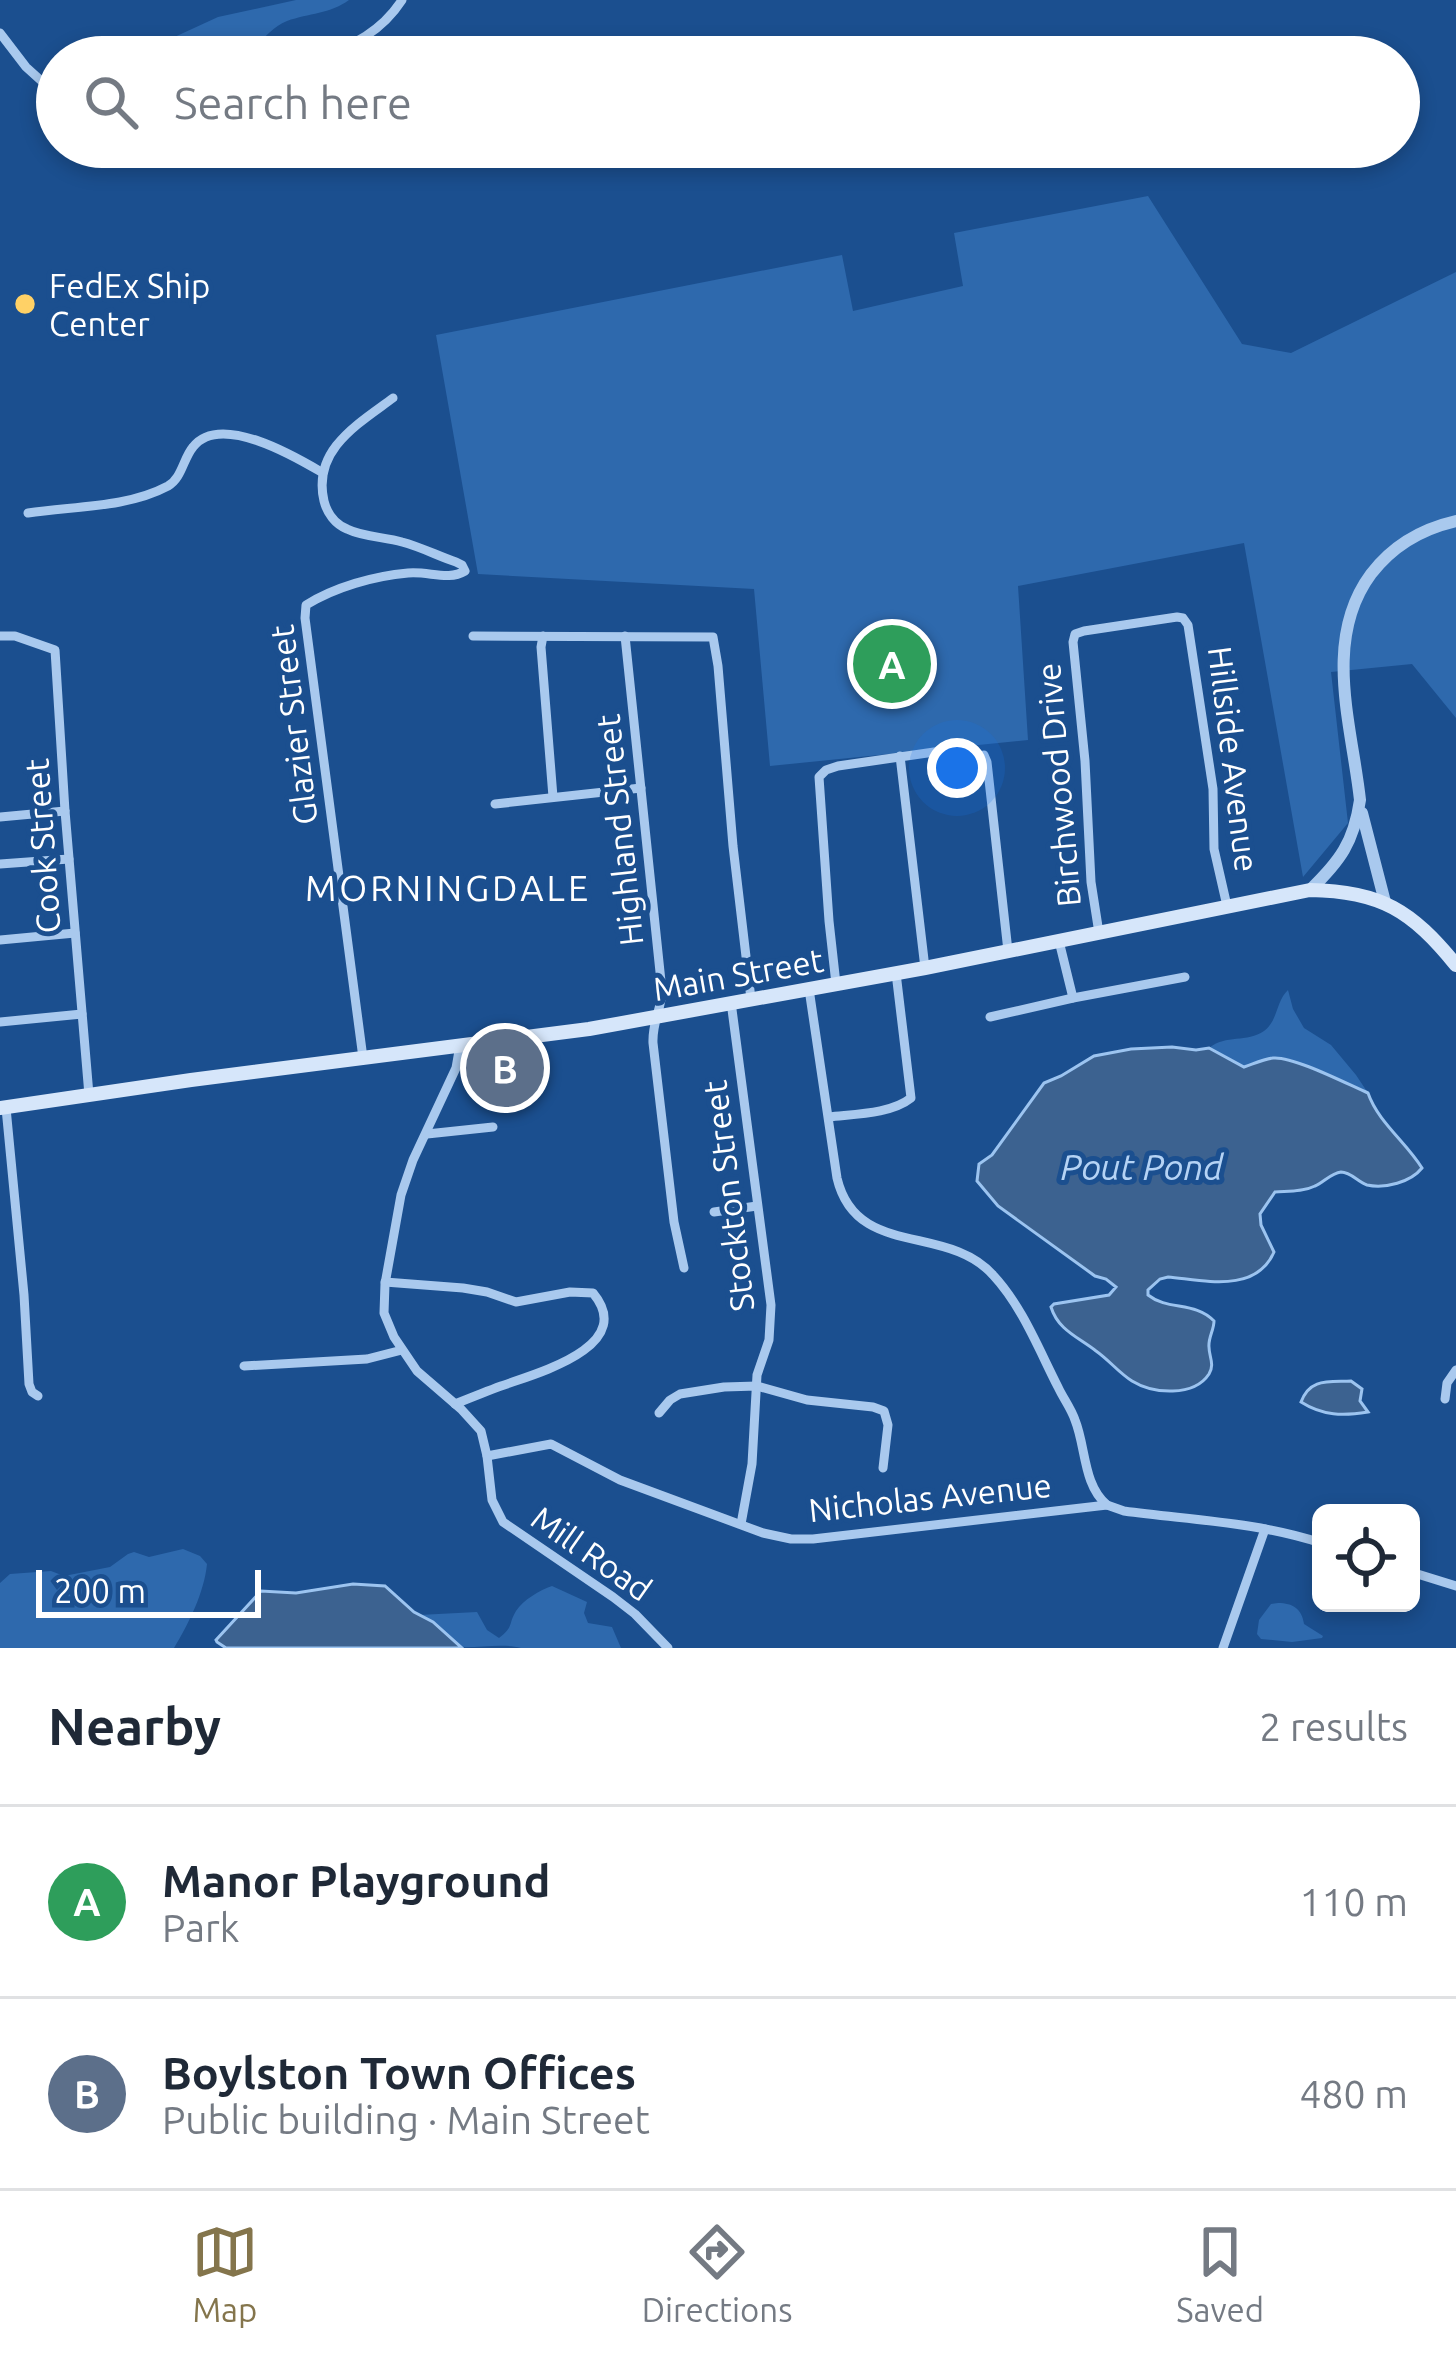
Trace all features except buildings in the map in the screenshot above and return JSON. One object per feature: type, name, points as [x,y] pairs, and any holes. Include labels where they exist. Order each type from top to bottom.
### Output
[{"type":"main road","name":"Main Street","points":[[3,1108],[656,1016],[925,968],[1310,890],[1340,890],[1396,907],[1456,965]]},
{"type":"street","points":[[368,36],[402,0]]},
{"type":"street","points":[[0,33],[36,76]]},
{"type":"street","points":[[28,513],[128,499],[164,488],[175,482],[193,446],[224,435],[266,442],[323,473],[334,445],[393,398]]},
{"type":"street","name":"Glazier Street","points":[[323,473],[325,507],[341,526],[407,543],[463,565],[465,571],[456,576],[394,576],[342,588],[306,605],[363,1058]]},
{"type":"street","points":[[1385,902],[1360,800],[1343,639],[1365,582],[1395,548],[1427,529],[1456,521]]},
{"type":"street","name":"Birchwood Drive","points":[[1099,933],[1073,642],[1076,634],[1177,617],[1185,620]]},
{"type":"street","name":"Hillside Avenue","points":[[1185,620],[1213,782],[1214,849],[1227,906]]},
{"type":"street","points":[[473,636],[710,635],[714,640],[752,999]]},
{"type":"street","name":"Cook Street","points":[[0,636],[55,649],[89,1096]]},
{"type":"street","name":"Highland Street","points":[[625,636],[662,991],[662,1005],[652,1027],[653,1043],[674,1222],[684,1268]]},
{"type":"street","points":[[544,637],[553,797]]},
{"type":"street","points":[[836,984],[819,777],[838,766],[941,751]]},
{"type":"street","points":[[984,755],[1007,951]]},
{"type":"street","points":[[900,756],[925,968]]},
{"type":"street","points":[[495,804],[641,788]]},
{"type":"street","points":[[1310,890],[1347,847],[1360,800]]},
{"type":"street","points":[[0,817],[64,811]]},
{"type":"street","points":[[0,864],[69,859]]},
{"type":"street","points":[[0,940],[75,932]]},
{"type":"street","points":[[1059,941],[1073,998]]},
{"type":"street","points":[[829,1117],[908,1102],[911,1088],[896,973]]},
{"type":"street","points":[[990,1017],[1185,977]]},
{"type":"street","points":[[809,989],[846,1205],[884,1232],[962,1252],[983,1265],[1008,1294],[1074,1415],[1095,1491],[1107,1505]]},
{"type":"street","name":"Stockton Street","points":[[731,1002],[771,1305],[769,1340],[758,1368],[752,1464],[742,1525]]},
{"type":"street","points":[[0,1022],[82,1014]]},
{"type":"street","name":"Mill Road","points":[[460,1046],[457,1068],[401,1195],[384,1313],[402,1350],[430,1385],[481,1431],[492,1500],[503,1522],[613,1597],[668,1648]]},
{"type":"street","points":[[3,1108],[29,1384],[38,1396]]},
{"type":"street","points":[[427,1134],[493,1127]]},
{"type":"street","points":[[714,1212],[758,1206]]},
{"type":"street","points":[[385,1282],[475,1290],[516,1302],[570,1292],[593,1293],[598,1298],[601,1328],[586,1349],[564,1364],[455,1404]]},
{"type":"street","points":[[244,1366],[367,1359],[402,1350]]},
{"type":"street","points":[[1445,1399],[1456,1370]]},
{"type":"street","points":[[658,1413],[680,1394],[757,1386],[807,1400],[882,1409],[888,1420],[883,1468]]},
{"type":"street","name":"Nicholas Avenue","points":[[488,1456],[551,1444],[620,1480],[779,1537],[813,1539],[1107,1505],[1265,1528],[1312,1541]]},
{"type":"street","points":[[1223,1648],[1265,1528]]},
{"type":"street","points":[[1420,1575],[1456,1586]]},
{"type":"shaded area","points":[[296,0],[349,0],[287,21],[265,36],[177,36],[218,17]]},
{"type":"shaded area","points":[[1148,196],[1242,344],[1291,353],[1456,272],[1456,718],[1412,664],[1331,672],[1348,823],[1303,877],[1244,543],[1018,586],[1028,740],[770,766],[754,589],[478,574],[436,335],[842,255],[853,311],[963,286],[954,233]]},
{"type":"shaded area","points":[[1288,990],[1304,1028],[1331,1045],[1368,1093],[1293,1061],[1273,1058],[1244,1067],[1209,1048],[1264,1031]]},
{"type":"shaded area","points":[[183,1549],[207,1564],[195,1608],[174,1648],[0,1648],[0,1583],[10,1574],[51,1571],[64,1576],[110,1567],[134,1552],[149,1557]]},
{"type":"shaded area","points":[[552,1586],[587,1602],[588,1623],[612,1627],[621,1648],[460,1647],[419,1615],[477,1612],[487,1630],[499,1638],[523,1603]]},
{"type":"shaded area","points":[[1271,1604],[1296,1608],[1304,1624],[1322,1638],[1261,1639],[1259,1620]]},
{"type":"water","name":"Pout Pond","points":[[1209,1048],[1244,1067],[1282,1059],[1368,1093],[1422,1168],[1405,1181],[1389,1185],[1367,1185],[1341,1172],[1310,1188],[1275,1192],[1260,1214],[1274,1252],[1255,1274],[1227,1281],[1160,1279],[1148,1295],[1214,1321],[1209,1374],[1194,1387],[1173,1391],[1132,1381],[1064,1327],[1054,1315],[1054,1304],[1109,1295],[1116,1287],[998,1206],[977,1181],[979,1164],[992,1155],[1044,1083],[1094,1056]]},
{"type":"water","points":[[1351,1381],[1362,1389],[1360,1401],[1368,1412],[1333,1414],[1301,1402],[1315,1385]]},
{"type":"water","points":[[353,1584],[385,1586],[462,1648],[226,1648],[216,1640],[261,1591],[296,1593]]},
{"type":"place","name":"FedEx Ship Center","points":[[25,304]]},
{"type":"place","name":"Manor Playground","points":[[892,664]]},
{"type":"place","name":"Boylston Town Offices","points":[[505,1068]]},
{"type":"district","name":"MORNINGDALE","points":[[448,887]]}]
